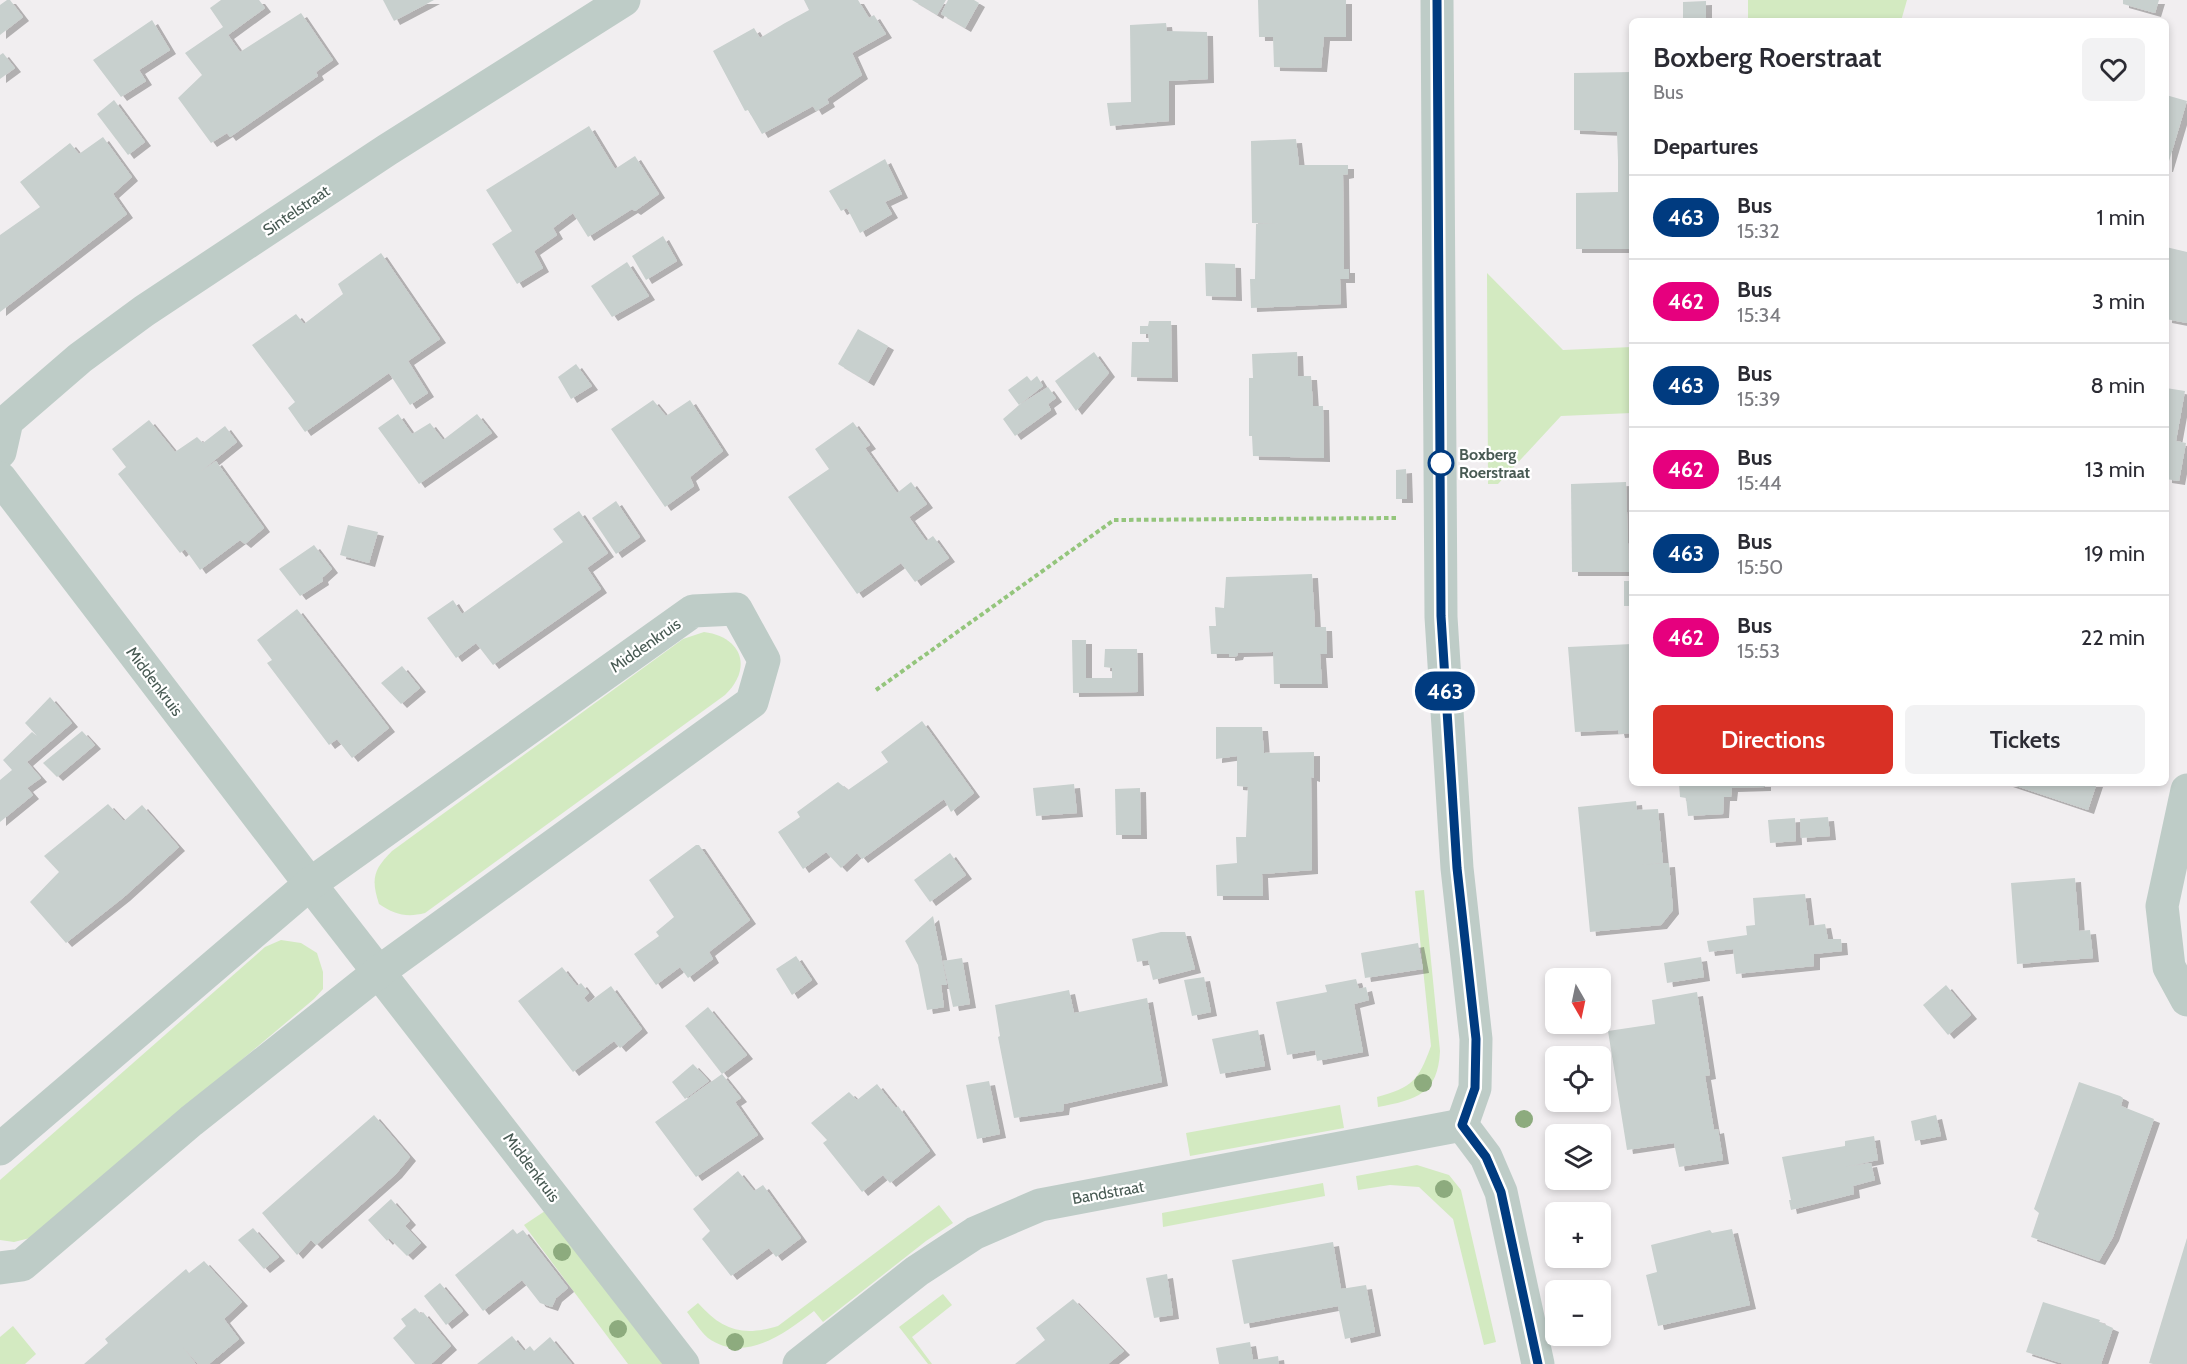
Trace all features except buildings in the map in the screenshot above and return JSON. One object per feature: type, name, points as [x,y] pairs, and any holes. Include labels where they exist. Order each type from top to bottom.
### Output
[{"type":"street","name":"Sintelstraat","points":[[0,452],[7,421],[80,358],[144,311],[387,150],[624,0]]},
{"type":"street","points":[[1437,0],[1441,616],[1457,868],[1476,1039],[1475,1088],[1462,1125],[1486,1157],[1501,1192],[1538,1364]]},
{"type":"street","name":"Middenkruis","points":[[0,478],[310,884],[380,971],[683,1364]]},
{"type":"street","name":"Middenkruis","points":[[0,1149],[310,884],[693,611],[736,609],[764,660],[753,702],[380,971],[190,1121],[22,1265],[0,1268]]},
{"type":"street","points":[[2187,790],[2162,906],[2169,967],[2187,1000]]},
{"type":"street","name":"Bandstraat","points":[[799,1364],[927,1265],[975,1233],[1040,1205],[1462,1125]]},
{"type":"path","points":[[876,690],[1114,520],[1402,518]]},
{"type":"green space","points":[[1748,0],[1907,0],[1902,18],[1748,18]]},
{"type":"green space","points":[[1487,273],[1563,350],[1629,347],[1629,413],[1561,416],[1498,484],[1488,484]]},
{"type":"green space","points":[[704,632],[727,640],[735,647],[739,655],[741,665],[739,674],[734,685],[725,695],[425,913],[400,914],[379,904],[375,875],[392,851],[683,639]]},
{"type":"green space","points":[[1424,890],[1440,1051],[1438,1065],[1430,1086],[1414,1098],[1378,1107],[1377,1097],[1398,1090],[1412,1081],[1422,1068],[1431,1046],[1415,891]]},
{"type":"green space","points":[[281,940],[301,943],[317,953],[323,972],[323,989],[314,999],[30,1238],[14,1242],[0,1240],[0,1180],[265,947]]},
{"type":"green space","points":[[1340,1105],[1344,1128],[1190,1156],[1186,1133]]},
{"type":"green space","points":[[1417,1165],[1449,1175],[1461,1190],[1496,1342],[1484,1345],[1453,1219],[1419,1187],[1390,1185],[1358,1190],[1356,1176]]},
{"type":"green space","points":[[1323,1183],[1325,1196],[1163,1227],[1162,1213]]},
{"type":"green space","points":[[939,1205],[953,1223],[926,1241],[823,1322],[814,1311],[777,1337],[749,1347],[736,1348],[722,1345],[708,1338],[687,1312],[698,1303],[716,1320],[733,1329],[754,1331],[778,1326]]},
{"type":"green space","points":[[545,1211],[664,1364],[628,1364],[524,1225]]},
{"type":"green space","points":[[943,1294],[952,1305],[912,1337],[932,1364],[928,1364],[899,1327]]},
{"type":"green space","points":[[13,1326],[36,1354],[25,1364],[0,1364],[0,1337]]},
{"type":"bus line","name":"463","points":[[1437,0],[1441,616],[1457,868],[1476,1039],[1475,1088],[1462,1125],[1486,1157],[1501,1192],[1538,1364]]},
{"type":"place","name":"Boxberg Roerstraat","points":[[1441,463]]}]
